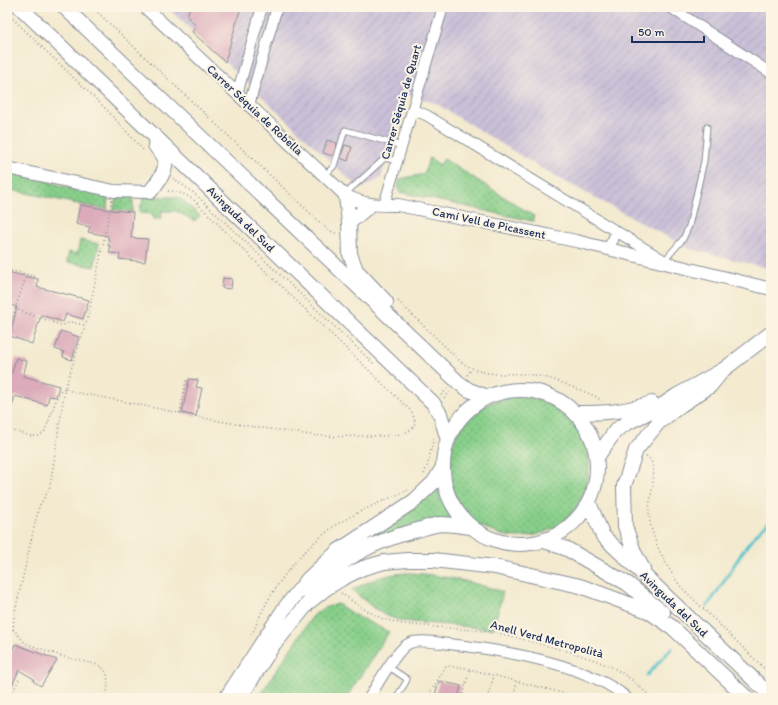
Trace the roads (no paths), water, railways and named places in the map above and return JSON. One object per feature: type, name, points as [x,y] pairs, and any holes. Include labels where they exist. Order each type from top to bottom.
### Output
[{"type":"main road","name":"Avinguda del Sud","points":[[20,7],[433,403],[440,414],[448,440]]},
{"type":"main road","points":[[64,7],[459,383],[469,390],[488,397]]},
{"type":"main road","points":[[148,130],[157,148],[163,155],[165,162],[164,171],[150,192]]},
{"type":"main road","points":[[346,195],[350,223],[350,254],[356,270],[414,331],[432,358]]},
{"type":"main road","points":[[350,223],[377,205]]},
{"type":"main road","points":[[754,346],[771,319]]},
{"type":"main road","points":[[597,457],[616,430],[662,406],[676,396],[723,370],[771,332]]},
{"type":"main road","points":[[649,580],[634,552],[625,526],[624,486],[636,450],[658,423],[681,405],[710,386],[723,370]]},
{"type":"main road","points":[[511,390],[534,391],[556,399],[575,413],[590,433],[597,457],[596,480],[589,503],[578,519],[562,532],[544,541],[519,545],[494,540],[471,527],[457,512],[448,493],[443,467],[448,440],[457,423],[471,408],[488,397],[511,390]]},
{"type":"main road","points":[[575,413],[609,413],[637,408],[676,396]]},
{"type":"main road","points":[[226,698],[284,609],[309,578],[338,551],[414,501],[434,482],[443,467]]},
{"type":"main road","name":"Avinguda del Sud","points":[[589,503],[603,536],[771,696]]},
{"type":"main road","points":[[240,698],[287,622],[309,592],[335,568],[364,549],[394,536],[439,524],[471,527]]},
{"type":"main road","name":"Avinguda del Sud","points":[[544,541],[567,549],[628,584],[676,623],[752,698]]},
{"type":"main road","points":[[276,642],[309,602],[342,578],[363,568],[384,562],[408,560],[433,560],[480,565],[496,567],[580,586],[648,611],[672,627],[747,698]]},
{"type":"street","name":"Carrer Séquia de Robella","points":[[145,7],[346,195],[377,205]]},
{"type":"street","points":[[237,94],[262,7]]},
{"type":"street","points":[[248,104],[277,7]]},
{"type":"street","name":"Carrer Séquia de Quart","points":[[377,205],[397,161],[402,146],[442,7]]},
{"type":"street","points":[[670,7],[771,73]]},
{"type":"street","name":"Camí Vell de Picassent","points":[[413,110],[426,115],[668,263]]},
{"type":"street","points":[[7,168],[114,191],[150,192]]},
{"type":"street","name":"Camí Vell de Picassent","points":[[377,205],[398,205],[607,249],[771,289]]},
{"type":"street","points":[[607,249],[613,240],[616,231]]},
{"type":"street","points":[[369,698],[403,646],[416,641],[475,647],[529,658],[584,674],[610,685],[627,698]]},
{"type":"lane","points":[[668,263],[689,226],[704,161],[707,128]]},
{"type":"lane","points":[[325,175],[334,166],[345,130],[402,146]]},
{"type":"lane","points":[[346,195],[385,158],[397,161]]},
{"type":"lane","points":[[389,667],[407,678],[396,698]]},
{"type":"waterway","points":[[707,606],[752,539],[771,521]]},
{"type":"waterway","points":[[647,675],[672,648]]}]
